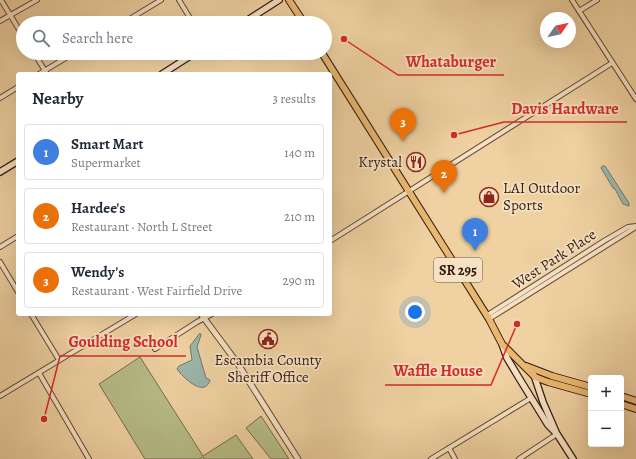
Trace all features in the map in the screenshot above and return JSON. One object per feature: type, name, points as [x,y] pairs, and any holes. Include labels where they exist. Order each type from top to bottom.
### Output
[{"type":"main road","points":[[254,16],[279,0]]},
{"type":"main road","points":[[289,0],[299,16]]},
{"type":"main road","points":[[165,72],[184,60]]},
{"type":"main road","name":"SR 295","points":[[326,60],[488,318],[502,344],[535,377],[588,393]]},
{"type":"main road","points":[[0,172],[16,162]]},
{"type":"main road","points":[[502,344],[507,358],[531,398],[548,425],[557,434]]},
{"type":"main road","name":"SR 295","points":[[521,364],[532,369],[588,386]]},
{"type":"main road","points":[[532,369],[543,402],[557,434],[573,459]]},
{"type":"main road","points":[[624,397],[636,402]]},
{"type":"main road","points":[[624,405],[636,409]]},
{"type":"street","points":[[1,0],[16,25]]},
{"type":"street","points":[[0,21],[37,0]]},
{"type":"street","points":[[135,16],[162,0]]},
{"type":"street","points":[[179,0],[188,16]]},
{"type":"street","points":[[572,0],[636,99]]},
{"type":"street","points":[[579,11],[597,0]]},
{"type":"street","points":[[38,60],[46,72],[64,60]]},
{"type":"street","points":[[332,240],[612,63]]},
{"type":"street","points":[[0,98],[16,88]]},
{"type":"street","name":"West Park Place","points":[[488,318],[607,240],[628,227],[636,226]]},
{"type":"street","points":[[0,247],[16,237]]},
{"type":"street","points":[[0,262],[16,289]]},
{"type":"street","points":[[32,316],[59,360]]},
{"type":"street","points":[[0,396],[133,316]]},
{"type":"street","points":[[155,349],[197,322],[203,316],[238,364],[298,459]]},
{"type":"street","points":[[39,373],[89,459]]},
{"type":"street","points":[[431,459],[531,398]]},
{"type":"street","points":[[519,459],[557,434]]},
{"type":"street","points":[[449,448],[455,459]]},
{"type":"street","points":[[528,454],[530,459]]},
{"type":"green space","points":[[140,357],[203,456],[236,435],[253,459],[204,459],[203,457],[199,459],[145,459],[99,384]]},
{"type":"green space","points":[[261,416],[289,459],[271,459],[246,428]]},
{"type":"shaded area","points":[[602,166],[605,166],[629,203],[629,206],[623,204],[601,168]]},
{"type":"shaded area","points":[[200,333],[201,335],[197,347],[206,378],[210,380],[204,387],[194,385],[177,369],[179,366],[192,360],[190,346]]},
{"type":"place","name":"Whataburger","points":[[344,39]]},
{"type":"place","name":"Davis Hardware","points":[[454,135]]},
{"type":"place","name":"Wendy's","points":[[403,141]]},
{"type":"place","name":"Krystal","points":[[416,162]]},
{"type":"place","name":"Hardee's","points":[[444,193]]},
{"type":"place","name":"LAI Outdoor Sports","points":[[489,197]]},
{"type":"place","name":"Smart Mart","points":[[475,251]]},
{"type":"place","name":"Waffle House","points":[[517,324]]},
{"type":"place","name":"Escambia County Sheriff Office","points":[[268,339]]},
{"type":"place","name":"Goulding School","points":[[44,419]]}]
